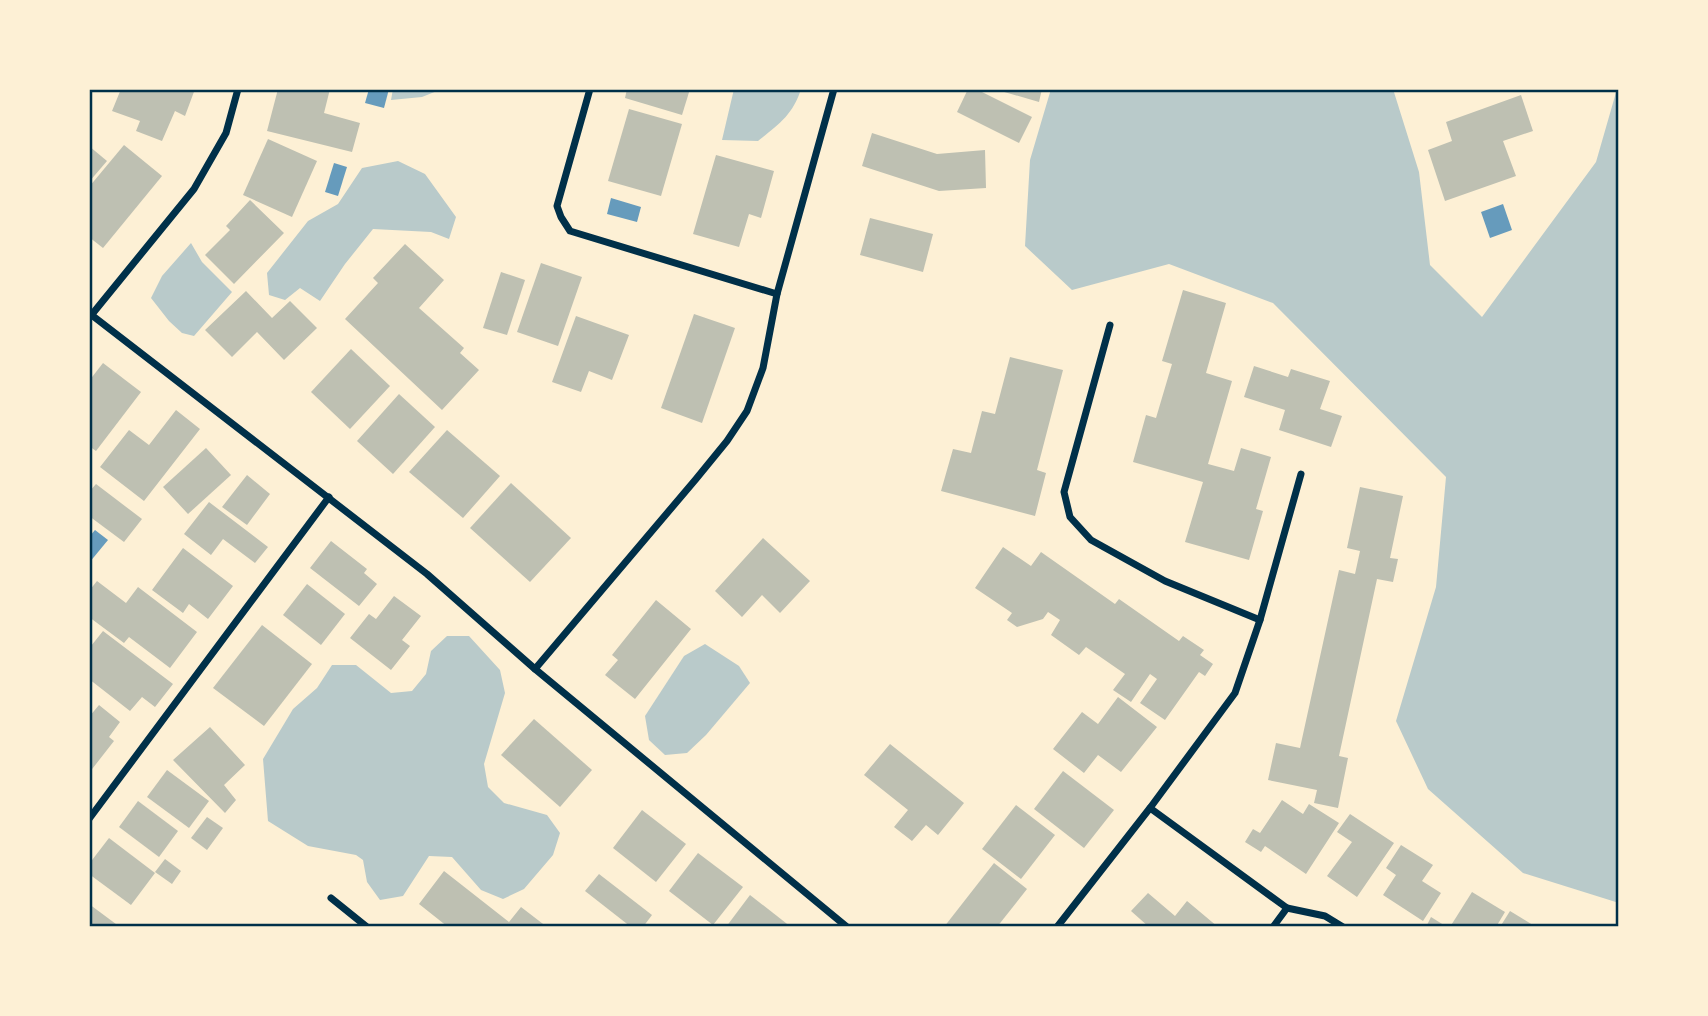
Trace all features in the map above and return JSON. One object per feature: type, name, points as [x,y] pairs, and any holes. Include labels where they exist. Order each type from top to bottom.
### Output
[{"type":"street","points":[[238,89],[226,133],[194,189],[90,316],[427,574],[535,669],[847,927]]},
{"type":"street","points":[[590,89],[557,206],[570,231],[777,294]]},
{"type":"street","points":[[535,669],[696,479],[747,411],[763,368],[777,294],[834,89]]},
{"type":"street","points":[[1110,324],[1064,492],[1070,517],[1091,540],[1165,581],[1260,620]]},
{"type":"street","points":[[1057,927],[1235,693],[1260,620],[1301,474]]},
{"type":"street","points":[[89,819],[329,497]]},
{"type":"street","points":[[1150,808],[1287,908],[1325,916],[1343,927]]},
{"type":"street","points":[[331,898],[367,927]]},
{"type":"street","points":[[1273,927],[1287,908]]},
{"type":"shaded area","points":[[393,89],[442,89],[422,97],[391,100]]},
{"type":"shaded area","points":[[734,89],[801,89],[789,113],[758,141],[722,140]]},
{"type":"shaded area","points":[[1051,89],[1393,89],[1419,172],[1430,265],[1482,317],[1596,162],[1619,89],[1619,903],[1523,873],[1428,789],[1396,721],[1436,587],[1446,477],[1273,303],[1169,264],[1072,290],[1025,246],[1030,160]]},
{"type":"shaded area","points":[[398,161],[425,174],[456,217],[449,239],[431,232],[373,229],[320,301],[300,288],[285,300],[269,295],[267,273],[308,221],[338,204],[362,168]]},
{"type":"shaded area","points":[[191,243],[202,262],[232,292],[194,336],[182,333],[151,298],[162,276]]},
{"type":"shaded area","points":[[447,636],[469,636],[500,670],[505,693],[484,764],[488,787],[504,803],[547,815],[560,833],[553,855],[524,889],[503,899],[481,890],[452,857],[429,856],[403,896],[380,900],[367,882],[363,860],[356,855],[308,846],[268,821],[263,759],[293,709],[317,688],[332,665],[356,665],[391,693],[412,691],[426,674],[431,651]]},
{"type":"shaded area","points":[[705,644],[739,666],[750,683],[687,753],[665,755],[649,740],[645,716],[684,656]]},
{"type":"water","points":[[369,89],[389,89],[384,108],[365,103]]},
{"type":"water","points":[[334,163],[347,167],[338,196],[325,192]]},
{"type":"water","points":[[611,198],[641,207],[637,222],[607,214]]},
{"type":"water","points":[[1503,204],[1512,230],[1490,238],[1481,212]]},
{"type":"water","points":[[95,530],[108,540],[89,563],[89,537]]},
{"type":"building","points":[[121,89],[195,89],[185,116],[175,111],[162,141],[136,131],[140,121],[112,111]]},
{"type":"building","points":[[278,89],[330,89],[324,113],[360,123],[352,152],[267,131]]},
{"type":"building","points":[[627,89],[690,89],[682,115],[625,98]]},
{"type":"building","points":[[968,89],[976,89],[1032,117],[1019,143],[957,112]]},
{"type":"building","points":[[994,89],[1042,89],[1039,102]]},
{"type":"building","points":[[1521,95],[1533,131],[1503,141],[1516,176],[1445,201],[1428,150],[1452,141],[1446,122]]},
{"type":"building","points":[[629,109],[682,124],[661,196],[608,181]]},
{"type":"building","points":[[872,133],[937,154],[985,150],[986,188],[939,191],[862,166]]},
{"type":"building","points":[[268,139],[317,161],[292,217],[243,195]]},
{"type":"building","points":[[124,145],[162,176],[103,248],[89,237],[89,187]]},
{"type":"building","points":[[89,146],[107,161],[89,182]]},
{"type":"building","points":[[716,155],[774,171],[761,218],[749,214],[739,247],[693,234]]},
{"type":"building","points":[[250,200],[284,233],[234,284],[205,255],[230,230],[226,226]]},
{"type":"building","points":[[870,218],[933,234],[923,272],[860,255]]},
{"type":"building","points":[[405,244],[444,280],[419,308],[464,348],[460,353],[479,370],[442,410],[345,319],[378,283],[373,278]]},
{"type":"building","points":[[541,263],[582,277],[558,346],[517,332]]},
{"type":"building","points":[[501,272],[525,280],[507,335],[483,328]]},
{"type":"building","points":[[1183,290],[1226,303],[1206,373],[1232,381],[1208,464],[1234,471],[1241,448],[1271,457],[1256,509],[1263,511],[1249,560],[1185,542],[1203,482],[1133,462],[1146,415],[1156,418],[1172,364],[1162,361]]},
{"type":"building","points":[[246,291],[272,318],[290,301],[317,328],[284,360],[257,332],[232,357],[205,330]]},
{"type":"building","points":[[694,314],[735,328],[702,423],[661,408]]},
{"type":"building","points":[[576,316],[629,335],[612,380],[589,371],[581,392],[552,382]]},
{"type":"building","points":[[351,349],[390,386],[350,429],[311,392]]},
{"type":"building","points":[[1010,357],[1063,370],[1037,470],[1046,473],[1035,516],[941,491],[953,449],[971,453],[982,411],[995,414]]},
{"type":"building","points":[[103,363],[141,392],[96,451],[89,446],[89,381]]},
{"type":"building","points":[[1254,366],[1288,377],[1291,369],[1330,381],[1320,409],[1342,416],[1331,447],[1279,430],[1285,410],[1244,397]]},
{"type":"building","points":[[399,394],[435,427],[393,474],[357,441]]},
{"type":"building","points":[[176,410],[200,429],[144,501],[100,467],[129,430],[149,445]]},
{"type":"building","points":[[447,430],[500,476],[463,518],[409,472]]},
{"type":"building","points":[[206,448],[231,475],[188,514],[163,487]]},
{"type":"building","points":[[247,475],[270,494],[247,525],[222,507]]},
{"type":"building","points":[[511,483],[571,538],[530,582],[470,528]]},
{"type":"building","points":[[96,484],[142,519],[124,542],[89,516],[89,492]]},
{"type":"building","points":[[1360,487],[1403,496],[1390,558],[1398,559],[1393,582],[1377,579],[1339,756],[1348,758],[1338,808],[1314,803],[1317,790],[1268,780],[1276,743],[1300,748],[1339,570],[1355,574],[1360,551],[1347,548]]},
{"type":"building","points":[[209,502],[268,547],[255,563],[223,539],[211,555],[184,534]]},
{"type":"building","points":[[763,538],[810,581],[780,613],[762,595],[742,617],[715,591]]},
{"type":"building","points":[[331,541],[367,569],[364,573],[377,584],[359,606],[310,568]]},
{"type":"building","points":[[1003,547],[1031,566],[1041,552],[1115,604],[1119,599],[1179,641],[1183,636],[1204,650],[1200,655],[1213,664],[1205,676],[1199,672],[1165,720],[1140,703],[1157,679],[1150,674],[1131,702],[1113,690],[1125,674],[1086,647],[1079,655],[1051,635],[1060,620],[1048,612],[1043,619],[1017,627],[1007,620],[1012,613],[975,588]]},
{"type":"building","points":[[183,548],[233,586],[208,619],[189,604],[183,613],[152,590]]},
{"type":"building","points":[[97,581],[126,603],[138,587],[197,632],[170,668],[129,637],[124,643],[89,617],[89,591]]},
{"type":"building","points":[[307,584],[345,614],[321,645],[283,615]]},
{"type":"building","points":[[394,596],[421,616],[402,640],[410,646],[391,670],[350,638],[369,614],[376,619]]},
{"type":"building","points":[[656,600],[691,629],[635,699],[605,675],[618,660],[612,655]]},
{"type":"building","points":[[262,625],[312,664],[264,726],[213,688]]},
{"type":"building","points":[[103,631],[173,684],[155,707],[142,697],[130,711],[89,679],[89,645],[91,646]]},
{"type":"building","points":[[1118,697],[1157,727],[1121,772],[1098,755],[1084,773],[1053,749],[1082,712],[1098,724]]},
{"type":"building","points":[[99,705],[120,722],[109,737],[114,741],[89,773],[89,717]]},
{"type":"building","points":[[534,719],[592,770],[560,807],[501,755]]},
{"type":"building","points":[[210,727],[245,765],[224,785],[236,800],[225,813],[173,760]]},
{"type":"building","points":[[890,744],[964,803],[938,835],[926,825],[912,841],[894,827],[908,810],[864,775]]},
{"type":"building","points":[[167,770],[209,801],[189,828],[147,797]]},
{"type":"building","points":[[1063,771],[1114,810],[1084,848],[1034,809]]},
{"type":"building","points":[[1282,800],[1303,814],[1309,804],[1339,823],[1306,874],[1265,846],[1261,852],[1245,842],[1253,829],[1260,833]]},
{"type":"building","points":[[138,801],[178,831],[159,857],[119,827]]},
{"type":"building","points":[[1016,805],[1055,835],[1021,879],[982,849]]},
{"type":"building","points":[[642,810],[686,844],[656,882],[613,848]]},
{"type":"building","points":[[1350,814],[1394,843],[1357,897],[1327,876],[1352,842],[1337,832]]},
{"type":"building","points":[[207,817],[223,828],[207,850],[191,838]]},
{"type":"building","points":[[109,838],[155,873],[131,905],[89,874],[89,864]]},
{"type":"building","points":[[1401,845],[1433,865],[1422,881],[1441,893],[1423,921],[1383,895],[1396,875],[1386,868]]},
{"type":"building","points":[[698,853],[743,887],[713,925],[669,891]]},
{"type":"building","points":[[165,859],[181,871],[172,884],[155,872]]},
{"type":"building","points":[[994,863],[1027,889],[997,927],[944,927]]},
{"type":"building","points":[[444,871],[509,922],[521,907],[547,927],[448,927],[419,904]]},
{"type":"building","points":[[599,874],[652,915],[643,927],[631,927],[585,891]]},
{"type":"building","points":[[1472,892],[1505,912],[1496,927],[1450,927]]},
{"type":"building","points":[[1148,893],[1175,916],[1187,901],[1218,927],[1149,927],[1131,911]]},
{"type":"building","points":[[750,895],[791,927],[726,927]]},
{"type":"building","points":[[89,904],[120,927],[89,927]]},
{"type":"building","points":[[1510,911],[1536,927],[1500,927]]},
{"type":"building","points":[[1431,917],[1447,927],[1426,927]]}]
